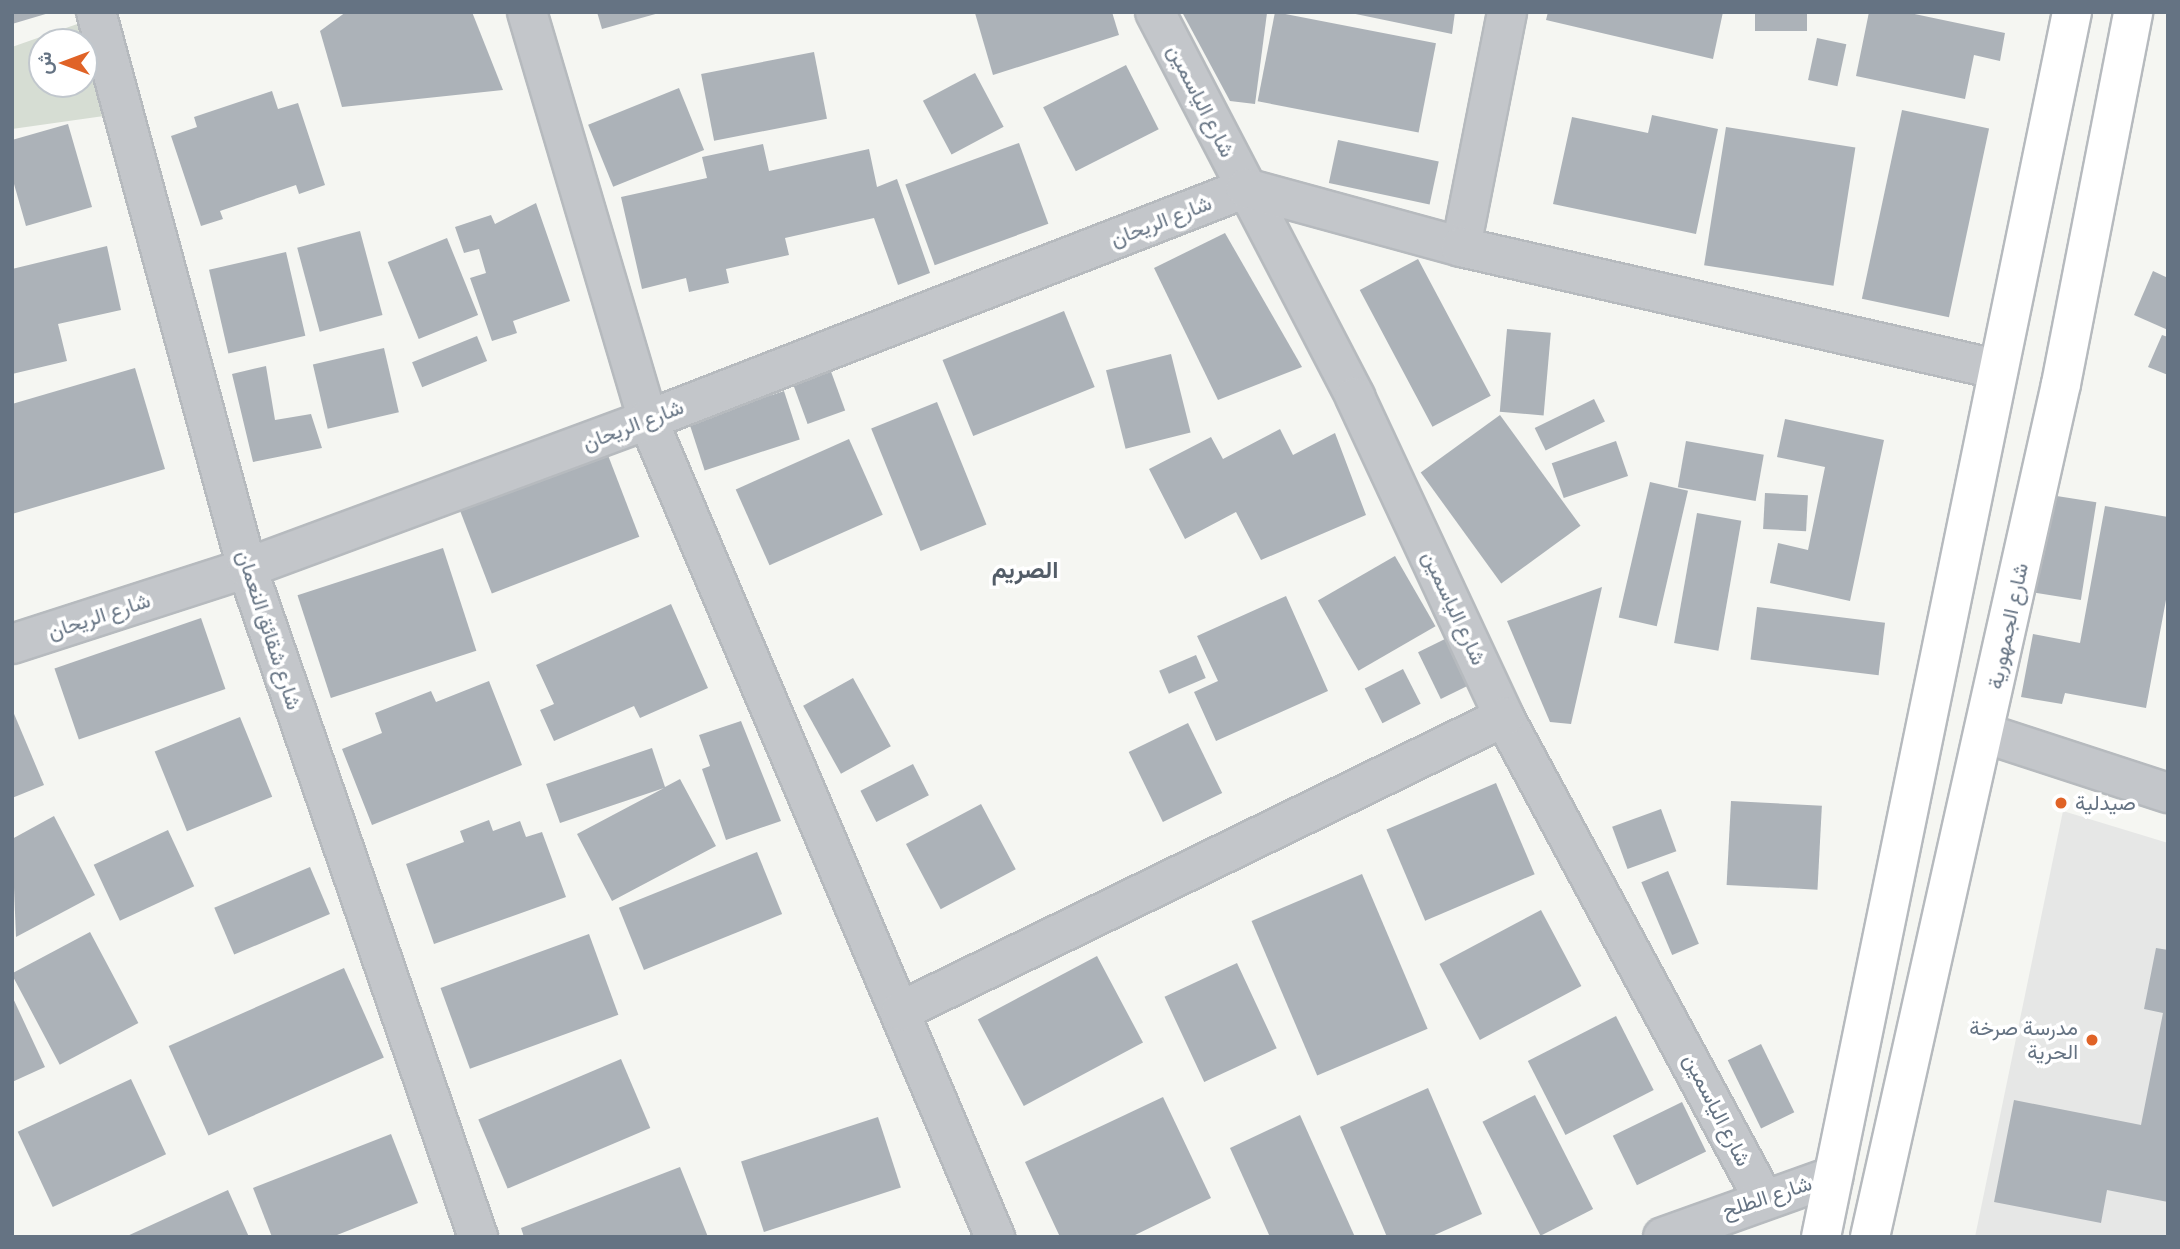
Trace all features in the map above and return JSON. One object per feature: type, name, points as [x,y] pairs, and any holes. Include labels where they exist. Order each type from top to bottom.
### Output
[{"type":"main road","points":[[1821,1237],[1996,369],[2073,12]]},
{"type":"main road","name":"شارع الجمهورية","points":[[1870,1237],[1984,733],[2133,12]]},
{"type":"street","name":"شارع شقائق النعمان","points":[[96,12],[247,568],[478,1237]]},
{"type":"street","points":[[527,12],[648,420],[995,1237]]},
{"type":"street","name":"شارع الياسمين","points":[[1156,12],[1355,397],[1504,717],[1763,1198]]},
{"type":"street","points":[[1461,247],[1507,12]]},
{"type":"street","name":"شارع الريحان","points":[[12,644],[247,568],[648,420],[1246,188]]},
{"type":"street","points":[[1246,188],[1461,247],[1996,369]]},
{"type":"street","points":[[901,1011],[1504,717]]},
{"type":"street","points":[[1984,733],[2168,793]]},
{"type":"street","name":"شارع الطلح","points":[[1662,1237],[1763,1198],[1833,1175]]},
{"type":"shaded area","points":[[83,22],[85,28],[66,28]]},
{"type":"shaded area","points":[[28,41],[28,98],[98,98],[98,72],[111,115],[12,129],[12,47]]},
{"type":"shaded area","name":"مدرسة صرخة الحرية","points":[[2063,811],[2168,843],[2168,1237],[1975,1237]]},
{"type":"building","points":[[12,12],[49,12],[49,13],[12,24]]},
{"type":"building","points":[[346,12],[472,12],[503,90],[342,107],[320,31]]},
{"type":"building","points":[[597,12],[659,12],[659,13],[602,29]]},
{"type":"building","points":[[1112,12],[1119,35],[993,75],[975,13]]},
{"type":"building","points":[[1182,12],[1267,13],[1255,104],[1230,101]]},
{"type":"building","points":[[1275,12],[1436,43],[1419,133],[1258,101]]},
{"type":"building","points":[[1346,12],[1455,12],[1452,34]]},
{"type":"building","points":[[1548,12],[1723,12],[1713,59],[1546,20]]},
{"type":"building","points":[[1755,12],[1807,12],[1807,31],[1755,31]]},
{"type":"building","points":[[1869,12],[1905,12],[2005,33],[2000,61],[1974,55],[1965,99],[1856,76]]},
{"type":"building","points":[[1817,38],[1846,44],[1837,86],[1808,80]]},
{"type":"building","points":[[814,52],[827,119],[714,141],[701,74]]},
{"type":"building","points":[[1126,65],[1159,129],[1076,171],[1043,107]]},
{"type":"building","points":[[975,73],[1004,127],[952,155],[923,101]]},
{"type":"building","points":[[679,88],[704,150],[613,187],[588,125]]},
{"type":"building","points":[[272,91],[278,109],[298,103],[325,185],[299,194],[296,185],[220,211],[223,219],[201,226],[171,136],[197,127],[194,117]]},
{"type":"building","points":[[1902,110],[1989,129],[1949,317],[1862,299]]},
{"type":"building","points":[[1652,115],[1718,129],[1696,234],[1553,204],[1572,117],[1648,133]]},
{"type":"building","points":[[68,124],[92,207],[26,226],[12,177],[12,140]]},
{"type":"building","points":[[1726,127],[1855,147],[1833,286],[1704,265]]},
{"type":"building","points":[[1338,140],[1439,161],[1430,204],[1329,183]]},
{"type":"building","points":[[1019,143],[1048,224],[935,265],[905,184]]},
{"type":"building","points":[[763,144],[769,171],[869,149],[877,187],[897,179],[930,273],[898,285],[874,218],[785,238],[789,255],[726,269],[729,283],[689,292],[686,278],[642,289],[621,197],[707,178],[702,157]]},
{"type":"building","points":[[536,203],[570,301],[513,321],[517,333],[492,341],[470,278],[486,273],[479,249],[464,253],[455,227],[491,215],[495,224]]},
{"type":"building","points":[[360,231],[383,315],[320,332],[297,248]]},
{"type":"building","points":[[1225,233],[1302,367],[1218,400],[1154,268]]},
{"type":"building","points":[[447,238],[478,315],[419,339],[388,262]]},
{"type":"building","points":[[107,246],[121,310],[58,324],[67,361],[12,374],[12,269]]},
{"type":"building","points":[[286,252],[305,336],[228,354],[209,270]]},
{"type":"building","points":[[1418,259],[1491,396],[1432,427],[1360,290]]},
{"type":"building","points":[[2153,271],[2168,278],[2168,330],[2134,315]]},
{"type":"building","points":[[1064,311],[1095,387],[973,436],[943,360]]},
{"type":"building","points":[[1507,329],[1551,333],[1544,416],[1500,412]]},
{"type":"building","points":[[2162,335],[2168,337],[2168,375],[2148,367]]},
{"type":"building","points":[[477,336],[487,361],[422,387],[412,362]]},
{"type":"building","points":[[384,348],[399,412],[328,429],[313,364]]},
{"type":"building","points":[[1171,354],[1191,433],[1126,449],[1106,370]]},
{"type":"building","points":[[825,355],[845,410],[808,424],[787,369]]},
{"type":"building","points":[[266,366],[275,420],[311,414],[322,448],[253,462],[232,374]]},
{"type":"building","points":[[135,368],[165,469],[12,514],[12,404]]},
{"type":"building","points":[[784,391],[800,440],[705,470],[689,422]]},
{"type":"building","points":[[1594,399],[1605,421],[1546,450],[1535,428]]},
{"type":"building","points":[[937,402],[986,524],[921,551],[871,429]]},
{"type":"building","points":[[1500,415],[1581,526],[1501,583],[1421,473]]},
{"type":"building","points":[[1785,419],[1884,440],[1850,601],[1770,583],[1778,543],[1808,550],[1825,467],[1777,457]]},
{"type":"building","points":[[1280,429],[1293,455],[1335,433],[1366,515],[1261,560],[1236,512],[1185,539],[1149,469],[1211,437],[1223,459]]},
{"type":"building","points":[[849,439],[883,515],[769,565],[736,489]]},
{"type":"building","points":[[1616,441],[1628,476],[1564,498],[1552,463]]},
{"type":"building","points":[[1686,441],[1764,455],[1756,501],[1678,487]]},
{"type":"building","points":[[606,450],[639,537],[492,593],[458,507]]},
{"type":"building","points":[[1650,482],[1688,491],[1657,626],[1619,617]]},
{"type":"building","points":[[1765,493],[1808,495],[1806,531],[1763,529]]},
{"type":"building","points":[[2044,494],[2096,502],[2081,600],[2029,592]]},
{"type":"building","points":[[2105,506],[2168,517],[2168,589],[2146,708],[2065,693],[2062,704],[2021,697],[2033,634],[2080,643]]},
{"type":"building","points":[[1697,513],[1741,521],[1718,651],[1674,643]]},
{"type":"building","points":[[443,548],[476,651],[331,698],[297,595]]},
{"type":"building","points":[[1395,556],[1436,626],[1358,671],[1318,600]]},
{"type":"building","points":[[1602,587],[1571,724],[1550,722],[1507,621]]},
{"type":"building","points":[[1286,596],[1328,691],[1216,741],[1194,692],[1218,681],[1197,636]]},
{"type":"building","points":[[671,604],[708,688],[640,718],[634,706],[554,741],[540,710],[554,704],[536,665]]},
{"type":"building","points":[[1757,607],[1885,623],[1879,675],[1751,660]]},
{"type":"building","points":[[201,618],[225,689],[79,739],[54,668]]},
{"type":"building","points":[[1445,639],[1468,686],[1441,699],[1418,652]]},
{"type":"building","points":[[1196,655],[1206,678],[1169,694],[1159,671]]},
{"type":"building","points":[[1403,669],[1421,704],[1382,723],[1365,689]]},
{"type":"building","points":[[853,678],[891,746],[841,774],[803,706]]},
{"type":"building","points":[[489,681],[522,765],[372,825],[342,749],[382,733],[375,713],[431,691],[436,702]]},
{"type":"building","points":[[12,709],[44,785],[12,798]]},
{"type":"building","points":[[240,717],[272,797],[187,831],[155,751]]},
{"type":"building","points":[[741,721],[781,821],[726,840],[702,769],[710,766],[699,735]]},
{"type":"building","points":[[1188,723],[1222,793],[1163,822],[1129,752]]},
{"type":"building","points":[[652,748],[665,787],[680,779],[716,846],[612,901],[577,834],[664,788],[560,823],[546,784]]},
{"type":"building","points":[[913,764],[929,795],[876,822],[860,791]]},
{"type":"building","points":[[1496,783],[1535,874],[1425,921],[1386,829]]},
{"type":"building","points":[[1731,801],[1822,806],[1817,890],[1727,885]]},
{"type":"building","points":[[981,804],[1016,869],[941,909],[906,844]]},
{"type":"building","points":[[1661,809],[1676,851],[1628,869],[1612,827]]},
{"type":"building","points":[[54,816],[95,895],[16,937],[12,839]]},
{"type":"building","points":[[489,820],[493,831],[520,821],[526,837],[542,832],[566,897],[434,944],[406,864],[464,842],[460,831]]},
{"type":"building","points":[[168,830],[194,886],[120,921],[94,865]]},
{"type":"building","points":[[757,852],[782,914],[644,970],[619,908]]},
{"type":"building","points":[[310,867],[330,914],[234,955],[214,908]]},
{"type":"building","points":[[1668,871],[1699,944],[1672,955],[1641,882]]},
{"type":"building","points":[[1362,874],[1428,1029],[1317,1076],[1252,921]]},
{"type":"building","points":[[1541,910],[1581,986],[1480,1040],[1439,964]]},
{"type":"building","points":[[90,932],[138,1023],[60,1065],[12,973]]},
{"type":"building","points":[[589,934],[618,1015],[470,1069],[441,988]]},
{"type":"building","points":[[2156,948],[2168,950],[2168,1202],[2107,1190],[2101,1223],[1994,1202],[2014,1100],[2141,1125],[2163,1013],[2144,1009]]},
{"type":"building","points":[[1097,956],[1143,1043],[1024,1106],[978,1019]]},
{"type":"building","points":[[1237,963],[1277,1048],[1204,1082],[1164,997]]},
{"type":"building","points":[[344,968],[384,1058],[208,1136],[169,1046]]},
{"type":"building","points":[[12,996],[45,1067],[12,1082]]},
{"type":"building","points":[[1616,1016],[1654,1090],[1565,1135],[1528,1061]]},
{"type":"building","points":[[1761,1044],[1794,1112],[1761,1129],[1728,1060]]},
{"type":"building","points":[[621,1059],[650,1128],[508,1189],[478,1120]]},
{"type":"building","points":[[131,1079],[166,1154],[53,1207],[18,1132]]},
{"type":"building","points":[[1428,1088],[1482,1214],[1430,1237],[1387,1237],[1340,1127]]},
{"type":"building","points":[[1535,1095],[1593,1209],[1541,1236],[1482,1122]]},
{"type":"building","points":[[1163,1097],[1211,1198],[1131,1237],[1060,1237],[1025,1162]]},
{"type":"building","points":[[1682,1102],[1706,1151],[1637,1185],[1613,1136]]},
{"type":"building","points":[[1300,1115],[1355,1237],[1270,1237],[1230,1148]]},
{"type":"building","points":[[878,1117],[901,1187],[764,1232],[741,1161]]},
{"type":"building","points":[[391,1134],[418,1203],[332,1237],[272,1237],[253,1188]]},
{"type":"building","points":[[680,1167],[708,1237],[524,1237],[521,1228]]},
{"type":"building","points":[[228,1190],[249,1237],[125,1237]]},
{"type":"place","name":"صيدلية","points":[[2061,803]]},
{"type":"place","name":"مدرسة صرخة الحرية","points":[[2092,1040]]},
{"type":"district","name":"الصريم","points":[[1025,570]]}]
